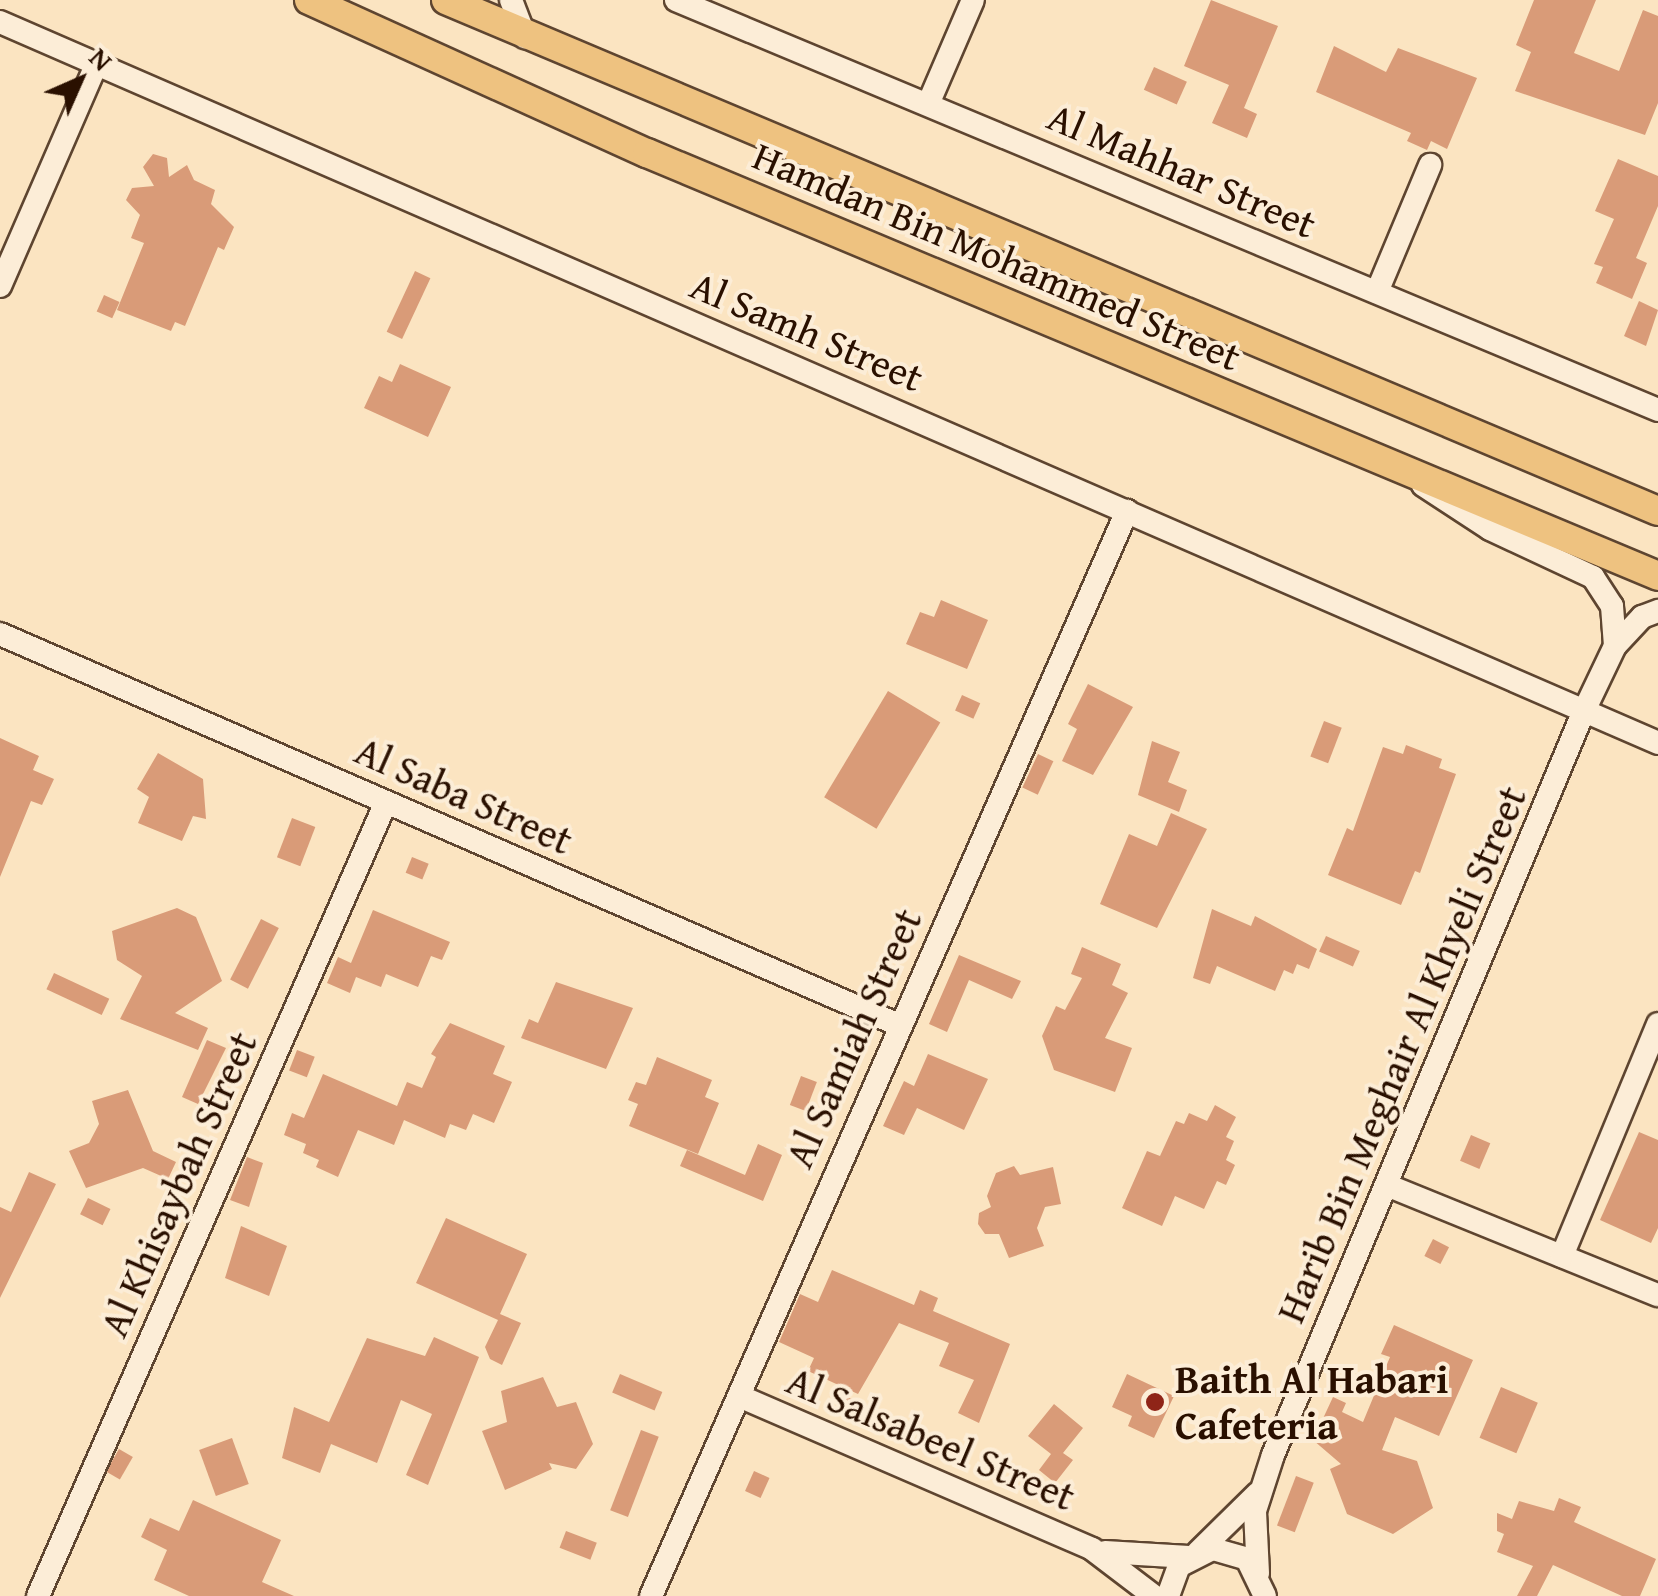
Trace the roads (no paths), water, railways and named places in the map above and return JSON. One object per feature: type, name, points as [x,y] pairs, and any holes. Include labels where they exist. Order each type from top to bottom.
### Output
[{"type":"main road","name":"Hamdan Bin Mohammed Street","points":[[309,0],[647,153],[1658,576]]},
{"type":"main road","name":"Hamdan Bin Mohammed Street","points":[[454,1],[525,37],[1658,511]]},
{"type":"street","points":[[512,0],[525,37]]},
{"type":"street","name":"Al Mahhar Street","points":[[676,0],[929,102],[1658,410]]},
{"type":"street","points":[[929,102],[973,0]]},
{"type":"street","name":"Al Samh Street","points":[[0,22],[1127,511],[1583,714],[1658,743]]},
{"type":"street","points":[[0,286],[97,63]]},
{"type":"street","points":[[1377,292],[1430,166]]},
{"type":"street","points":[[1400,468],[1490,529],[1593,577],[1612,606],[1614,646]]},
{"type":"street","name":"Al Samiah Street","points":[[651,1596],[1127,511]]},
{"type":"street","name":"Harib Bin Meghair Al Khyeli Street","points":[[1192,1555],[1232,1526],[1259,1491],[1583,714],[1614,646],[1642,617],[1658,611]]},
{"type":"street","name":"Al Saba Street","points":[[0,634],[899,1025]]},
{"type":"street","name":"Al Khisaybah Street","points":[[38,1596],[386,802]]},
{"type":"street","points":[[1562,1256],[1658,1024]]},
{"type":"street","points":[[1389,1186],[1658,1295]]},
{"type":"street","name":"Al Salsabeel Street","points":[[739,1396],[1092,1549],[1154,1596]]},
{"type":"street","name":"Harib Bin Meghair Al Khyeli Street","points":[[1259,1491],[1254,1532],[1264,1586]]},
{"type":"street","name":"Al Salsabeel Street","points":[[1092,1549],[1192,1555],[1231,1551],[1264,1586]]},
{"type":"street","points":[[1168,1596],[1172,1577],[1192,1555]]},
{"type":"place","name":"Baith Al Habari Cafeteria","points":[[1155,1402]]}]
